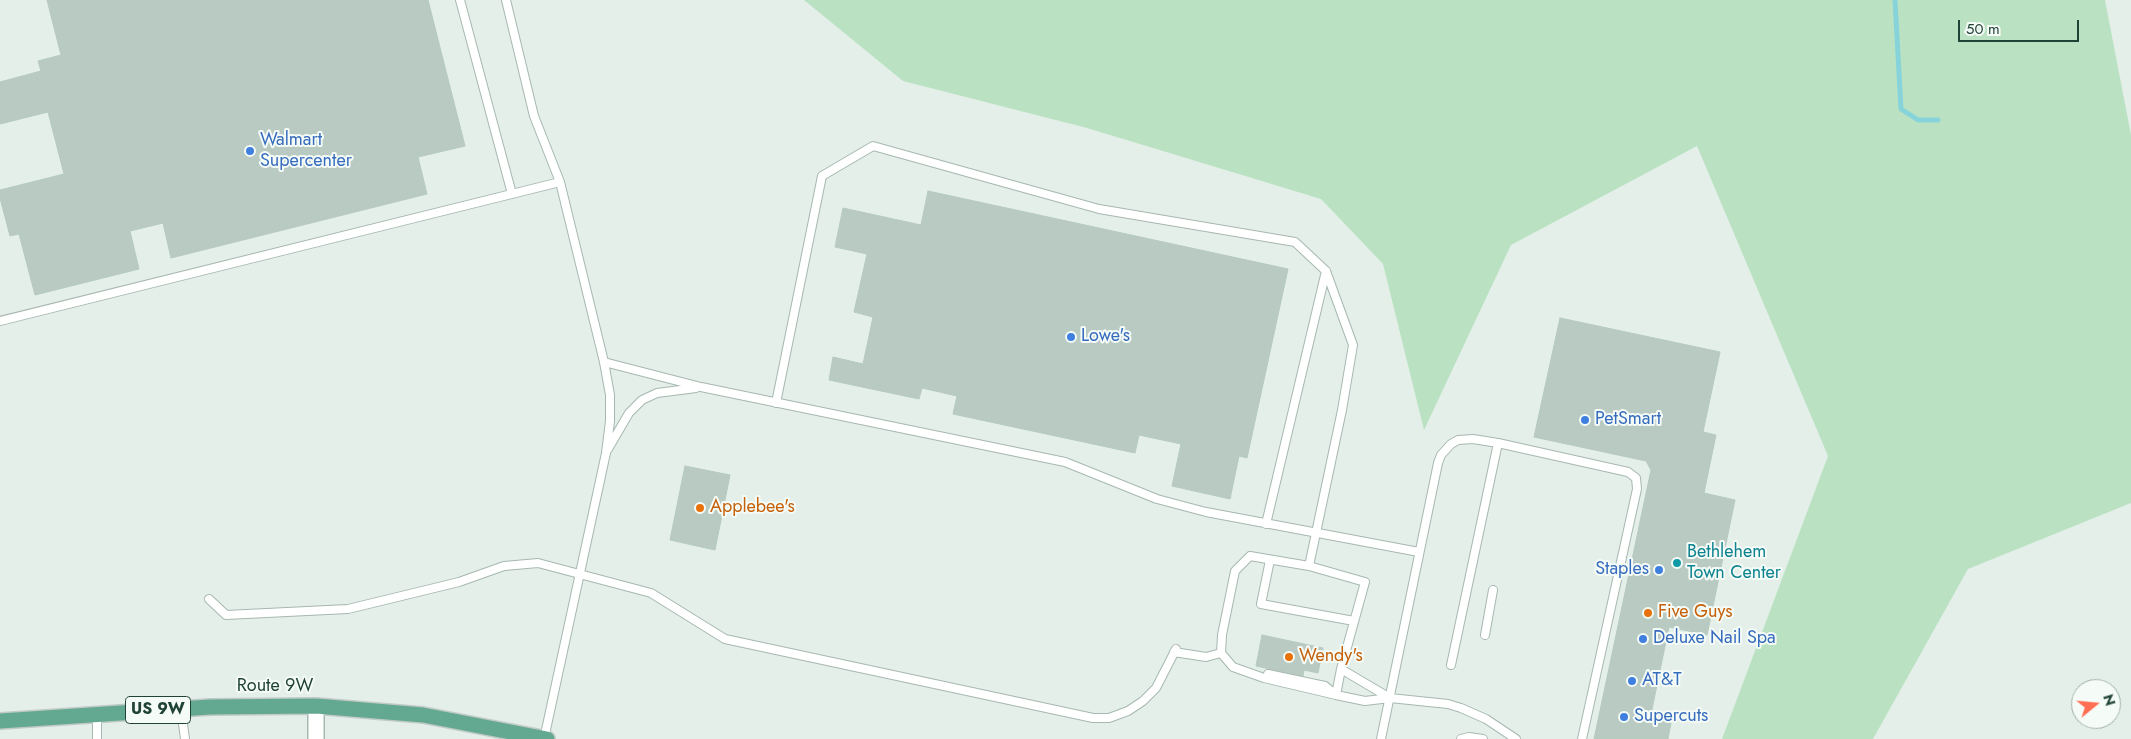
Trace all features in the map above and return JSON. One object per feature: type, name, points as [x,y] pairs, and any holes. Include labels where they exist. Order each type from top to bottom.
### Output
[{"type":"main road","name":"Route 9W","points":[[0,721],[244,706],[316,706],[423,715],[545,739]]},
{"type":"street","points":[[316,706],[316,739]]},
{"type":"lane","points":[[460,0],[512,194]]},
{"type":"lane","points":[[506,0],[534,116],[560,182],[609,383],[611,408],[606,453],[545,739]]},
{"type":"lane","points":[[776,403],[822,176],[873,146],[1099,209],[1295,242],[1326,271],[1352,345],[1317,533],[1309,566]]},
{"type":"lane","points":[[0,321],[560,182]]},
{"type":"lane","points":[[1266,524],[1326,271]]},
{"type":"lane","points":[[604,362],[701,387],[1065,462],[1157,499],[1206,512],[1419,552]]},
{"type":"lane","points":[[606,453],[629,413],[642,400],[657,393],[701,387]]},
{"type":"lane","points":[[1380,739],[1390,698],[1435,472],[1441,455],[1446,448],[1458,440],[1473,439],[1628,472],[1636,478],[1637,489],[1582,739]]},
{"type":"lane","points":[[1451,665],[1498,443]]},
{"type":"lane","points":[[1336,695],[1341,669],[1365,582],[1309,566],[1250,556],[1235,571],[1222,636],[1221,653],[1233,667],[1264,678],[1336,695],[1365,701],[1390,698],[1434,702],[1461,708],[1486,719],[1516,739]]},
{"type":"lane","points":[[1270,560],[1261,604],[1354,621]]},
{"type":"lane","points":[[209,599],[226,615],[348,609],[459,582],[504,566],[538,563],[651,593],[725,639],[1094,718],[1109,718],[1128,711],[1143,701],[1156,688],[1175,651],[1206,657],[1221,653]]},
{"type":"lane","points":[[1485,635],[1493,590]]},
{"type":"lane","points":[[1341,669],[1390,698]]},
{"type":"lane","points":[[181,709],[185,739]]},
{"type":"lane","points":[[97,714],[97,739]]},
{"type":"lane","points":[[1461,739],[1469,737],[1483,739]]},
{"type":"green space","points":[[804,0],[2105,0],[2131,135],[2131,503],[1968,569],[1873,739],[1722,739],[1828,456],[1697,146],[1511,245],[1424,430],[1383,264],[1321,199],[1087,128],[903,81]]},
{"type":"building","name":"Walmart Supercenter","points":[[47,0],[428,0],[465,146],[418,157],[427,194],[171,258],[163,223],[130,231],[139,269],[35,295],[19,234],[10,236],[0,198],[0,190],[64,174],[48,112],[0,124],[0,82],[41,71],[38,61],[61,55]]},
{"type":"building","name":"Lowe's","points":[[928,191],[1288,269],[1247,458],[1239,456],[1230,499],[1172,486],[1181,444],[1139,435],[1135,453],[953,414],[957,396],[922,388],[919,399],[829,380],[833,357],[863,364],[873,317],[854,312],[867,254],[835,247],[843,208],[921,225]]},
{"type":"building","name":"Bethlehem Town Center","points":[[1560,318],[1720,352],[1703,432],[1716,435],[1704,493],[1735,500],[1707,635],[1669,627],[1650,719],[1671,723],[1668,739],[1594,739],[1651,470],[1646,461],[1534,437]]},
{"type":"building","name":"Applebee's","points":[[685,466],[730,475],[715,550],[670,540]]},
{"type":"building","name":"Wendy's","points":[[1262,635],[1323,648],[1318,673],[1304,670],[1303,676],[1256,666]]},
{"type":"waterway","points":[[1895,0],[1901,109],[1918,120],[1938,120]]},
{"type":"place","name":"Walmart Supercenter","points":[[250,151]]},
{"type":"place","name":"Lowe's","points":[[1071,337]]},
{"type":"place","name":"PetSmart","points":[[1585,420]]},
{"type":"place","name":"Applebee's","points":[[700,508]]},
{"type":"place","name":"Bethlehem Town Center","points":[[1677,563]]},
{"type":"place","name":"Staples","points":[[1659,570]]},
{"type":"place","name":"Five Guys","points":[[1648,613]]},
{"type":"place","name":"Deluxe Nail Spa","points":[[1643,639]]},
{"type":"place","name":"Wendy's","points":[[1289,657]]},
{"type":"place","name":"AT&T","points":[[1632,681]]},
{"type":"place","name":"Supercuts","points":[[1624,717]]}]
